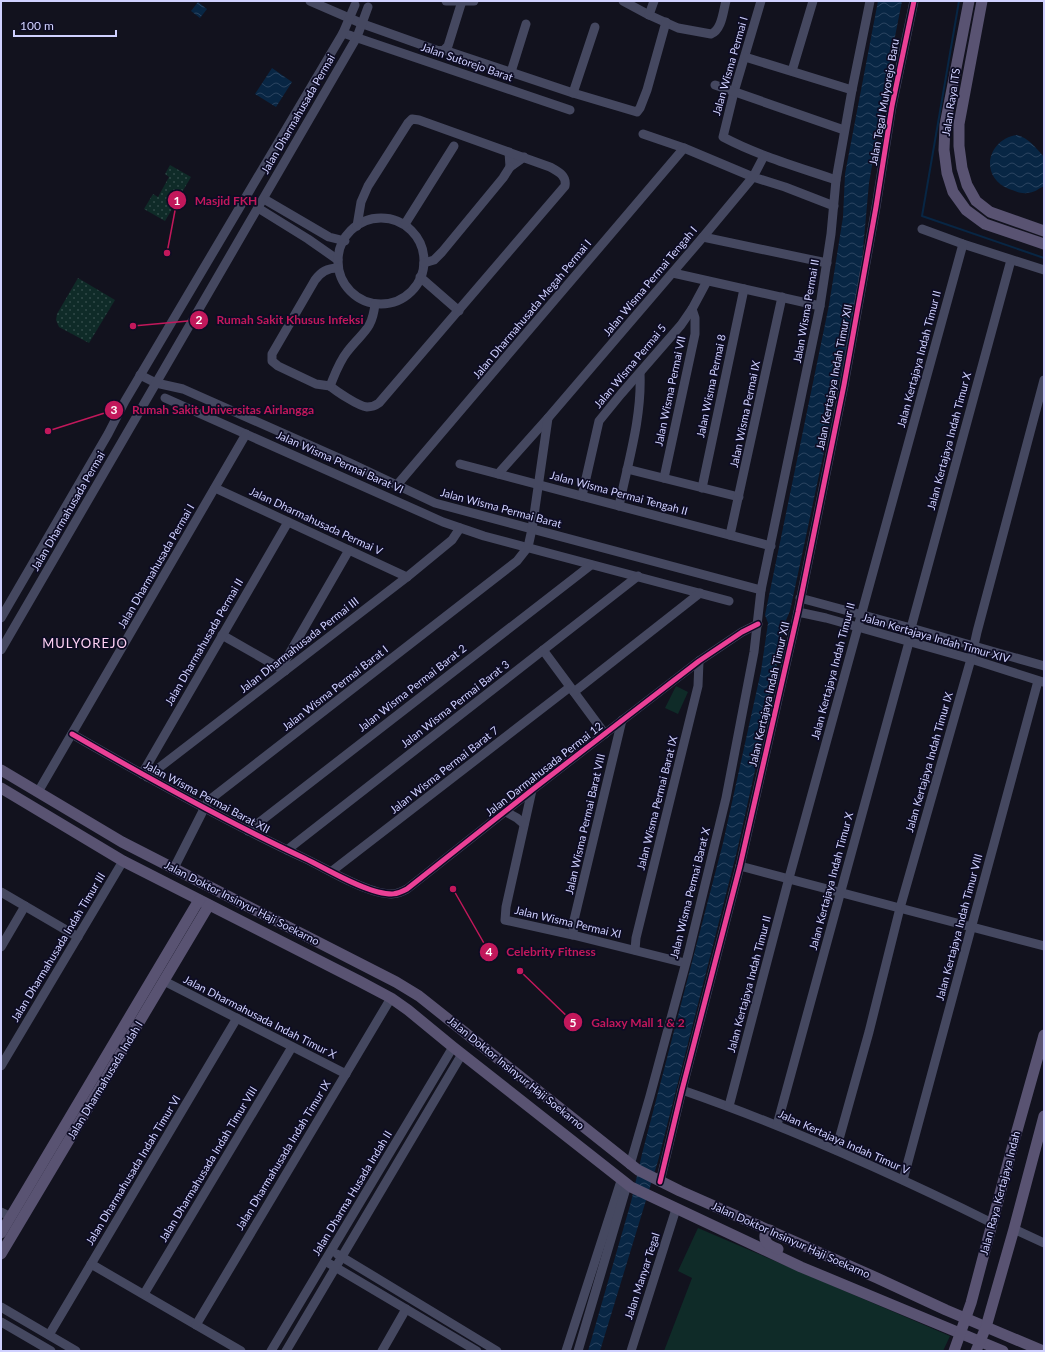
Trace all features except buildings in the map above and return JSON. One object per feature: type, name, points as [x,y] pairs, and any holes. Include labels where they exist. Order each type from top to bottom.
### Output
[{"type":"main road","name":"Jalan Raya ITS","points":[[969,1],[945,125],[944,150],[947,173],[954,192],[966,210],[985,224],[1044,244]]},
{"type":"main road","name":"Jalan Raya ITS","points":[[982,1],[959,124],[959,146],[962,168],[967,185],[976,201],[990,212],[1044,231]]},
{"type":"main road","name":"Jalan Doktor Insinyur Haji Soekarno","points":[[1,770],[122,842],[396,982],[420,996],[634,1167],[658,1181],[966,1319],[1042,1351]]},
{"type":"main road","name":"Jalan Doktor Insinyur Haji Soekarno","points":[[1,788],[118,859],[391,998],[626,1184],[801,1267],[961,1334],[978,1346],[1003,1351]]},
{"type":"main road","points":[[118,859],[116,848],[122,842]]},
{"type":"main road","name":"Jalan Dharmahusada Indah I","points":[[1,1254],[199,900]]},
{"type":"main road","name":"Jalan Dharmahusada Indah I","points":[[1,1234],[6,1214],[94,1087],[164,981],[209,905]]},
{"type":"main road","points":[[300,951],[307,942],[307,939],[302,934]]},
{"type":"main road","name":"Jalan Raya Kertajaya Indah","points":[[954,1351],[971,1303],[1044,1035]]},
{"type":"main road","name":"Jalan Raya Kertajaya Indah","points":[[978,1346],[986,1327],[1044,1116]]},
{"type":"main road","points":[[697,1199],[704,1207],[714,1213],[746,1227],[748,1232],[743,1239]]},
{"type":"main road","points":[[770,1230],[765,1235],[766,1242],[797,1258],[801,1267]]},
{"type":"street","points":[[310,1],[363,24],[439,51],[444,50],[573,94],[637,112],[640,108],[646,90],[666,22]]},
{"type":"street","points":[[446,1],[474,1]]},
{"type":"street","points":[[444,50],[448,46],[462,1]]},
{"type":"street","points":[[623,1],[649,15],[689,31],[711,34],[715,32],[719,26],[726,1]]},
{"type":"street","points":[[649,15],[654,1]]},
{"type":"street","name":"Jalan Wisma Permai I","points":[[759,166],[744,148],[723,137],[734,92],[761,1]]},
{"type":"street","points":[[792,71],[813,1]]},
{"type":"street","name":"Jalan Wisma Permai II","points":[[759,615],[761,590],[820,306],[844,130],[870,1]]},
{"type":"street","name":"Jalan Tegal Mulyorejo Baru","points":[[876,206],[892,106],[914,1]]},
{"type":"street","points":[[354,3],[364,8],[372,4]]},
{"type":"street","name":"Jalan Dharmahusada Permai","points":[[1,618],[140,375],[343,33],[354,3]]},
{"type":"street","name":"Jalan Dharmahusada Permai","points":[[1,650],[357,37],[372,4]]},
{"type":"street","points":[[511,72],[526,24]]},
{"type":"street","points":[[573,94],[595,27]]},
{"type":"street","points":[[343,33],[357,37]]},
{"type":"street","name":"Jalan Sutorejo Barat","points":[[357,37],[570,110]]},
{"type":"street","points":[[745,57],[852,90]]},
{"type":"street","points":[[715,85],[844,130]]},
{"type":"street","points":[[338,264],[320,274],[315,280],[272,354],[272,361],[278,366],[316,384],[330,386],[337,392],[364,407],[373,407],[379,403],[459,311],[565,186],[566,181],[558,171],[524,157],[419,120],[412,119],[368,186],[361,202],[357,226]]},
{"type":"street","points":[[405,224],[454,146],[455,133]]},
{"type":"street","points":[[643,134],[713,159],[836,180]]},
{"type":"street","points":[[454,146],[469,138]]},
{"type":"street","name":"Jalan Dharmahusada Megah Permai I","points":[[397,485],[684,148]]},
{"type":"street","points":[[509,152],[510,167]]},
{"type":"street","points":[[424,263],[434,260],[442,252],[503,178],[510,167],[524,157]]},
{"type":"street","points":[[759,166],[834,206]]},
{"type":"street","name":"Jalan Wisma Permai Tengah I","points":[[498,474],[703,237],[759,166]]},
{"type":"street","points":[[247,196],[329,237],[344,241]]},
{"type":"street","points":[[261,204],[308,239],[338,264]]},
{"type":"street","name":"Jalan Kertajaya Indah Timur XII","points":[[658,1181],[740,866],[798,612],[844,385],[876,206]]},
{"type":"street","points":[[381,217],[394,219],[405,224],[415,235],[422,248],[424,263],[420,277],[413,289],[402,298],[389,303],[376,304],[365,301],[351,292],[341,278],[338,264],[344,241],[357,226],[369,219],[381,217]]},
{"type":"street","points":[[922,229],[1044,270]]},
{"type":"street","points":[[703,237],[827,263]]},
{"type":"street","name":"Jalan Kertajaya Indah Timur II","points":[[729,1106],[789,878],[963,244]]},
{"type":"street","name":"Jalan Kertajaya Indah Timur X","points":[[911,628],[1011,260]]},
{"type":"street","points":[[672,273],[820,306]]},
{"type":"street","points":[[420,277],[459,311]]},
{"type":"street","name":"Jalan Wisma Permai 5","points":[[582,496],[600,421],[680,325],[692,309],[707,281]]},
{"type":"street","name":"Jalan Wisma Permai 8","points":[[702,488],[744,289]]},
{"type":"street","name":"Jalan Wisma Permai IX","points":[[730,535],[782,297]]},
{"type":"street","points":[[330,386],[338,365],[347,351],[366,330],[374,318],[376,304]]},
{"type":"street","name":"Jalan Wisma Permai VII","points":[[664,478],[695,334],[695,318],[692,309]]},
{"type":"street","points":[[619,506],[639,410],[641,390],[640,372]]},
{"type":"street","points":[[140,375],[156,383]]},
{"type":"street","name":"Jalan Kertajaya Indah Timur IX","points":[[836,1150],[869,1032],[900,908],[971,659],[1044,380]]},
{"type":"street","name":"Jalan Wisma Permai Barat","points":[[156,383],[182,389],[348,462],[435,503],[761,590]]},
{"type":"street","name":"Jalan Wisma Permai Barat VI","points":[[166,398],[443,522],[488,537],[528,545],[591,564],[729,601]]},
{"type":"street","points":[[528,545],[532,530],[548,418]]},
{"type":"street","name":"Jalan Dharmahusada Permai I","points":[[38,792],[246,434]]},
{"type":"street","points":[[342,476],[348,462]]},
{"type":"street","name":"Jalan Wisma Permai Tengah II","points":[[460,464],[771,546]]},
{"type":"street","points":[[627,469],[739,497]]},
{"type":"street","name":"Jalan Dharmahusada Permai V","points":[[215,488],[407,577]]},
{"type":"street","name":"Jalan Dharmahusada Permai II","points":[[144,775],[222,635],[288,522]]},
{"type":"street","name":"Jalan Dharmahusada Permai III","points":[[144,775],[407,577],[452,540],[460,528]]},
{"type":"street","name":"Jalan Wisma Permai Barat I","points":[[174,868],[208,801],[518,560],[528,545]]},
{"type":"street","points":[[222,635],[283,670],[349,550]]},
{"type":"street","name":"Jalan Wisma Permai Barat 2","points":[[248,831],[591,564]]},
{"type":"street","name":"Jalan Wisma Permai Barat 3","points":[[287,850],[638,576]]},
{"type":"street","name":"Jalan Wisma Permai Barat 7","points":[[334,872],[700,593]]},
{"type":"street","name":"Jalan Kertajaya Indah Timur XIV","points":[[800,598],[1044,664]]},
{"type":"street","name":"Jalan Kertajaya Indah Timur XIV","points":[[798,612],[971,659],[1041,682]]},
{"type":"street","name":"Jalan Darmahusada Permai 12","points":[[334,872],[362,887],[377,892],[397,894],[407,889],[622,720],[699,661],[742,632],[759,615]]},
{"type":"street","name":"Jalan Wisma Permai Barat X","points":[[634,1167],[650,1096],[726,798],[754,652],[759,615]]},
{"type":"street","name":"Jalan Kertajaya Indah Timur X","points":[[777,1125],[909,642]]},
{"type":"street","points":[[543,650],[605,734]]},
{"type":"street","name":"Jalan Wisma Permai Barat IX","points":[[635,950],[636,938],[698,686],[699,661]]},
{"type":"street","name":"Jalan Kertajaya Indah Timur VIII","points":[[902,1180],[971,926],[1041,682]]},
{"type":"street","name":"Jalan Wisma Permai Barat VIII","points":[[574,935],[574,920],[622,720]]},
{"type":"street","name":"Jalan Wisma Permai Barat XII","points":[[72,734],[204,808],[248,831],[334,872]]},
{"type":"street","name":"Jalan Wisma Permai XI","points":[[532,790],[506,907],[505,920],[574,935],[685,963]]},
{"type":"street","points":[[509,809],[517,808],[525,820]]},
{"type":"street","name":"Jalan Dharmahusada Indah Timur III","points":[[1,1066],[78,937],[118,859]]},
{"type":"street","points":[[740,866],[841,891],[1044,946]]},
{"type":"street","points":[[1,892],[78,937]]},
{"type":"street","points":[[1,947],[25,906]]},
{"type":"street","name":"Jalan Dharmahusada Indah Timur X","points":[[164,981],[346,1074]]},
{"type":"street","name":"Jalan Dharmahusada Indah Timur IX","points":[[196,1325],[391,998]]},
{"type":"street","name":"Jalan Dharmahusada Indah Timur VI","points":[[49,1335],[237,1018]]},
{"type":"street","name":"Jalan Dharmahusada Indah Timur VIII","points":[[144,1294],[292,1047]]},
{"type":"street","points":[[286,1351],[342,1258],[457,1050]]},
{"type":"street","name":"Jalan Dharma Husada Indah II","points":[[271,1351],[331,1251],[457,1050]]},
{"type":"street","name":"Jalan Kertajaya Indah Timur V","points":[[682,1090],[729,1106],[836,1150],[992,1223]]},
{"type":"street","points":[[566,1351],[626,1184]]},
{"type":"street","points":[[578,1351],[626,1184]]},
{"type":"street","name":"Jalan Manyar Tegal","points":[[631,1351],[676,1209]]},
{"type":"street","points":[[1014,1229],[1044,1243]]},
{"type":"street","points":[[331,1251],[497,1351]]},
{"type":"street","points":[[325,1261],[406,1309],[466,1348],[477,1351]]},
{"type":"street","points":[[91,1264],[241,1351]]},
{"type":"street","points":[[1,1307],[76,1351]]},
{"type":"street","points":[[382,1351],[406,1309]]},
{"type":"street","points":[[1,1322],[51,1351]]},
{"type":"green space","points":[[170,165],[191,177],[165,221],[144,209],[153,194],[158,197],[169,177],[165,174]]},
{"type":"green space","points":[[78,278],[115,300],[89,343],[59,327],[56,320],[57,314]]},
{"type":"green space","points":[[676,686],[688,692],[678,714],[665,708]]},
{"type":"green space","points":[[698,1228],[950,1336],[943,1351],[664,1351],[692,1278],[678,1271]]},
{"type":"water","points":[[878,1],[902,1],[869,183],[860,283],[790,611],[784,625],[769,708],[737,851],[658,1161],[600,1351],[588,1351],[631,1202],[642,1154],[723,843],[761,671],[768,623],[765,615],[829,305],[843,217],[845,174]]},
{"type":"water","points":[[198,2],[207,9],[200,18],[191,11]]},
{"type":"water","points":[[272,68],[292,82],[276,107],[255,94]]},
{"type":"water","points":[[1017,135],[1029,141],[1044,157],[1044,186],[1029,193],[1022,193],[1009,189],[999,183],[993,176],[990,167],[990,159],[999,143],[1007,138]]},
{"type":"waterway","points":[[959,1],[922,216],[1044,258]]},
{"type":"cycle path","points":[[660,1182],[682,1090],[740,866],[798,612],[844,385],[876,207],[892,106],[914,1]]},
{"type":"cycle path","points":[[72,734],[158,783],[274,844],[360,886],[390,894],[407,889],[699,661],[742,632],[758,624]]},
{"type":"place","name":"Masjid FKH","points":[[167,253]]},
{"type":"place","name":"Rumah Sakit Khusus Infeksi","points":[[133,326]]},
{"type":"place","name":"Rumah Sakit Universitas Airlangga","points":[[48,431]]},
{"type":"place","name":"Celebrity Fitness","points":[[453,889]]},
{"type":"place","name":"Galaxy Mall 1 & 2","points":[[520,971]]},
{"type":"district","name":"MULYOREJO","points":[[85,643]]}]
